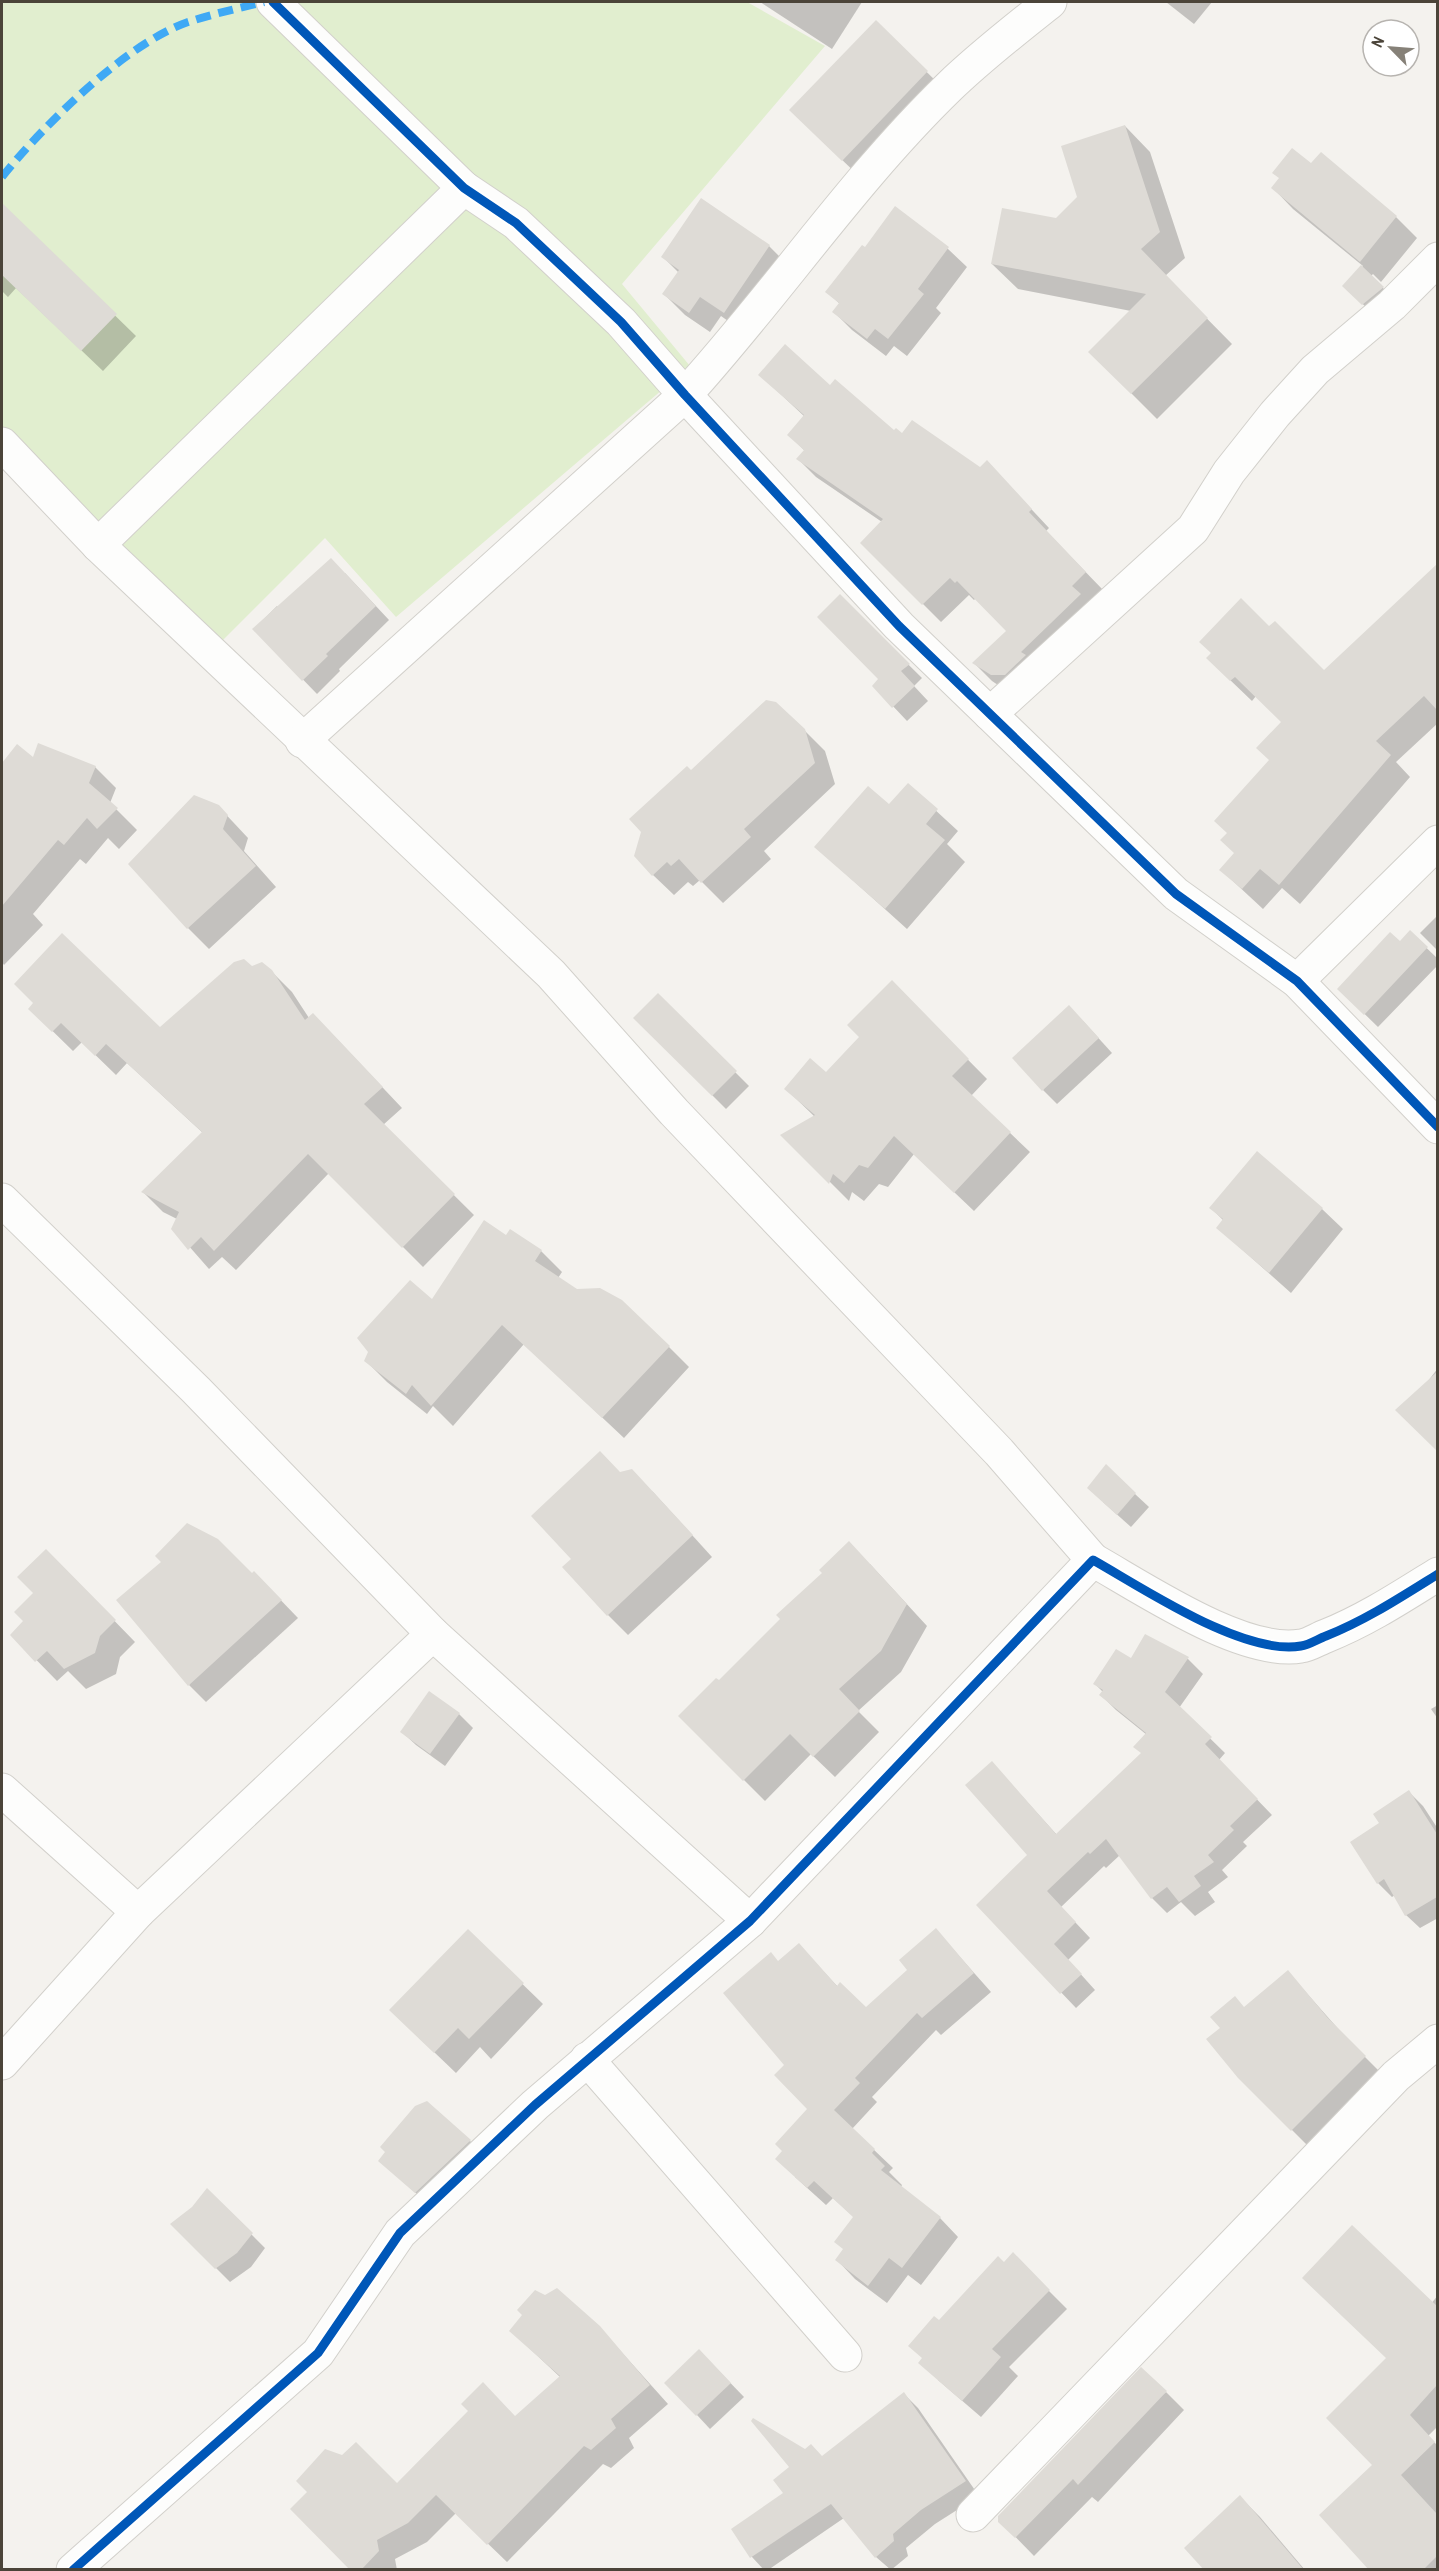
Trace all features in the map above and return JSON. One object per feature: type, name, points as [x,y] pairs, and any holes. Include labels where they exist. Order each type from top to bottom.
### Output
[{"type":"street","points":[[273,2],[464,188],[516,223],[613,314],[899,626],[1176,894],[1297,981],[1437,1127]]},
{"type":"street","points":[[302,741],[685,395],[720,357],[789,270],[902,136],[949,86],[1001,40],[1050,2]]},
{"type":"street","points":[[98,545],[464,188]]},
{"type":"street","points":[[990,714],[1193,529],[1229,472],[1275,414],[1315,370],[1392,305],[1437,259]]},
{"type":"street","points":[[2,444],[98,545],[550,974],[674,1112],[999,1452],[1093,1560],[1223,1631],[1264,1645],[1301,1646],[1358,1623],[1437,1574]]},
{"type":"street","points":[[1297,981],[1437,842]]},
{"type":"street","points":[[2,1200],[196,1390],[433,1634],[750,1921]]},
{"type":"street","points":[[73,2570],[318,2353],[400,2234],[535,2105],[750,1921],[1093,1560]]},
{"type":"street","points":[[2,2063],[138,1912],[433,1634]]},
{"type":"street","points":[[2,1790],[138,1912]]},
{"type":"street","points":[[973,2515],[1396,2076],[1437,2041]]},
{"type":"street","points":[[587,2059],[845,2355]]},
{"type":"green space","points":[[2,2],[747,2],[825,46],[622,284],[690,366],[396,617],[325,538],[213,650],[2,440]]},
{"type":"building","points":[[876,20],[928,71],[842,161],[789,110]]},
{"type":"building","points":[[1125,125],[1160,232],[1141,249],[1208,318],[1131,394],[1088,352],[1146,294],[991,264],[1002,208],[1056,218],[1077,197],[1061,146]]},
{"type":"building","points":[[1292,148],[1311,163],[1321,152],[1397,216],[1360,262],[1271,188],[1279,178],[1272,173]]},
{"type":"building","points":[[701,198],[770,245],[724,313],[700,297],[689,313],[662,294],[679,270],[661,257]]},
{"type":"building","points":[[2,203],[117,314],[81,351],[2,275]]},
{"type":"building","points":[[895,206],[949,247],[918,289],[924,294],[888,339],[875,329],[867,339],[832,312],[839,303],[825,292],[862,245],[865,247]]},
{"type":"building","points":[[1361,265],[1384,287],[1362,305],[1342,286]]},
{"type":"building","points":[[785,344],[830,385],[835,379],[894,430],[896,428],[902,433],[912,420],[980,467],[987,460],[1032,509],[1029,512],[1086,572],[1072,586],[1081,594],[1021,652],[1026,655],[1005,675],[991,675],[972,663],[1006,631],[957,581],[955,583],[950,578],[922,605],[860,543],[883,519],[796,459],[804,450],[787,435],[804,415],[758,375]]},
{"type":"building","points":[[331,558],[376,606],[326,654],[328,656],[302,681],[252,629]]},
{"type":"building","points":[[1437,564],[1437,710],[1424,696],[1376,741],[1391,755],[1279,885],[1260,869],[1242,889],[1219,870],[1234,853],[1220,840],[1227,833],[1214,821],[1269,760],[1256,748],[1281,722],[1235,677],[1230,681],[1206,658],[1211,653],[1199,642],[1241,598],[1269,626],[1275,621],[1324,670]]},
{"type":"building","points":[[840,594],[910,664],[901,671],[915,686],[892,708],[872,686],[878,679],[817,617]]},
{"type":"building","points":[[766,700],[776,702],[805,729],[815,763],[744,829],[751,837],[701,883],[679,859],[671,866],[667,862],[652,876],[634,856],[641,832],[629,819],[687,766],[691,770]]},
{"type":"building","points":[[38,743],[96,766],[89,783],[118,808],[97,829],[87,818],[64,845],[58,840],[2,906],[2,763],[17,744],[33,757]]},
{"type":"building","points":[[908,783],[938,809],[926,824],[945,840],[885,909],[814,847],[868,786],[889,804]]},
{"type":"building","points":[[194,795],[219,805],[228,815],[223,829],[256,866],[187,929],[128,864]]},
{"type":"building","points":[[1410,930],[1428,947],[1364,1015],[1337,989],[1390,932],[1400,941]]},
{"type":"building","points":[[62,933],[160,1027],[234,962],[244,959],[252,966],[262,962],[272,970],[305,1020],[313,1013],[383,1087],[364,1104],[455,1194],[402,1248],[308,1154],[214,1251],[201,1237],[188,1250],[171,1229],[179,1212],[141,1192],[202,1132],[106,1044],[95,1056],[61,1023],[52,1032],[28,1009],[33,1003],[14,984]]},
{"type":"building","points":[[892,980],[969,1059],[952,1076],[1011,1132],[954,1193],[894,1136],[868,1168],[859,1165],[844,1183],[833,1174],[829,1184],[780,1135],[815,1115],[784,1089],[810,1058],[826,1072],[859,1037],[847,1025]]},
{"type":"building","points":[[658,993],[737,1071],[712,1096],[633,1018]]},
{"type":"building","points":[[1069,1005],[1099,1038],[1042,1091],[1012,1058]]},
{"type":"building","points":[[1257,1151],[1323,1208],[1269,1273],[1216,1228],[1223,1219],[1209,1208]]},
{"type":"building","points":[[484,1220],[506,1235],[510,1229],[542,1250],[535,1261],[577,1289],[600,1288],[622,1300],[670,1346],[602,1418],[502,1325],[431,1406],[412,1385],[406,1394],[364,1361],[368,1352],[357,1338],[410,1280],[432,1299]]},
{"type":"building","points":[[1437,1372],[1437,1451],[1395,1410]]},
{"type":"building","points":[[600,1451],[620,1472],[632,1469],[693,1535],[607,1616],[562,1567],[571,1559],[531,1516]]},
{"type":"building","points":[[1106,1464],[1136,1493],[1117,1515],[1087,1488]]},
{"type":"building","points":[[187,1523],[218,1539],[282,1600],[188,1686],[116,1600],[161,1562],[155,1556]]},
{"type":"building","points":[[849,1541],[907,1604],[881,1651],[839,1689],[860,1711],[813,1757],[790,1734],[743,1781],[678,1716],[716,1678],[719,1680],[780,1619],[776,1615],[822,1573],[819,1570]]},
{"type":"building","points":[[46,1549],[116,1620],[100,1636],[95,1653],[64,1669],[47,1651],[35,1662],[10,1635],[23,1621],[14,1612],[33,1593],[17,1577]]},
{"type":"building","points":[[1145,1634],[1189,1657],[1165,1692],[1212,1737],[1205,1744],[1258,1799],[1230,1826],[1234,1830],[1208,1855],[1214,1862],[1194,1876],[1201,1886],[1179,1902],[1167,1887],[1151,1899],[1106,1839],[1090,1854],[1088,1852],[1047,1891],[1076,1922],[1054,1944],[1082,1974],[1060,1994],[976,1905],[1027,1855],[965,1785],[992,1761],[1056,1834],[1141,1753],[1133,1747],[1146,1733],[1099,1695],[1103,1690],[1093,1684],[1116,1649],[1131,1658]]},
{"type":"building","points":[[429,1691],[460,1713],[430,1754],[400,1732]]},
{"type":"building","points":[[1409,1790],[1437,1834],[1437,1897],[1405,1916],[1384,1879],[1377,1884],[1350,1842],[1379,1823],[1373,1814]]},
{"type":"building","points":[[936,1928],[974,1973],[922,2018],[917,2013],[855,2078],[860,2083],[834,2110],[875,2149],[872,2153],[885,2166],[881,2170],[941,2217],[902,2268],[889,2258],[868,2286],[835,2260],[843,2249],[834,2242],[853,2217],[814,2181],[807,2188],[775,2159],[782,2151],[775,2144],[807,2109],[774,2075],[784,2065],[723,1993],[771,1952],[778,1961],[799,1943],[837,1986],[840,1982],[866,2007],[907,1970],[899,1960]]},
{"type":"building","points":[[468,1929],[524,1983],[469,2039],[458,2028],[434,2053],[389,2010]]},
{"type":"building","points":[[1288,1970],[1327,2017],[1366,2056],[1291,2131],[1238,2078],[1206,2039],[1220,2028],[1210,2017],[1235,1996],[1244,2007]]},
{"type":"building","points":[[427,2101],[471,2140],[415,2193],[378,2161],[385,2152],[380,2147],[415,2106]]},
{"type":"building","points":[[207,2188],[253,2233],[237,2253],[215,2269],[170,2224],[192,2207]]},
{"type":"building","points":[[1352,2225],[1437,2306],[1437,2385],[1410,2415],[1435,2442],[1401,2475],[1437,2514],[1437,2556],[1423,2570],[1369,2570],[1319,2515],[1372,2465],[1326,2418],[1386,2358],[1302,2278]]},
{"type":"building","points":[[1013,2252],[1050,2290],[992,2349],[1001,2357],[962,2401],[918,2363],[922,2358],[908,2346],[934,2316],[939,2320],[998,2256],[1004,2262]]},
{"type":"building","points":[[557,2288],[600,2326],[650,2385],[611,2419],[616,2428],[591,2450],[584,2446],[487,2545],[436,2495],[408,2523],[377,2540],[379,2551],[361,2570],[350,2570],[290,2509],[307,2492],[296,2481],[325,2449],[342,2455],[356,2442],[397,2483],[468,2411],[461,2404],[483,2382],[515,2416],[560,2376],[509,2331],[522,2315],[517,2310],[535,2290],[545,2295]]},
{"type":"building","points":[[699,2349],[731,2383],[696,2416],[664,2383]]},
{"type":"building","points":[[1141,2367],[1167,2391],[1078,2485],[1073,2479],[1015,2538],[998,2522],[998,2516]]},
{"type":"building","points":[[904,2392],[966,2481],[921,2510],[893,2534],[894,2541],[875,2558],[831,2504],[750,2558],[731,2529],[783,2493],[773,2480],[789,2467],[751,2421],[753,2418],[805,2449],[811,2444],[822,2456]]},
{"type":"building","points":[[1240,2495],[1304,2570],[1204,2570],[1184,2548]]},
{"type":"marked path","points":[[2,177],[62,111],[112,67],[138,48],[188,22],[264,2]]},
{"type":"cycle path","points":[[273,2],[464,188],[516,223],[621,322],[685,395],[899,626],[1176,894],[1297,981],[1438,1127]]},
{"type":"cycle path","points":[[73,2570],[318,2353],[400,2233],[535,2105],[750,1921],[1093,1560],[1165,1602],[1223,1631],[1251,1641],[1277,1646],[1301,1646],[1341,1630],[1383,1608],[1438,1574]]}]
